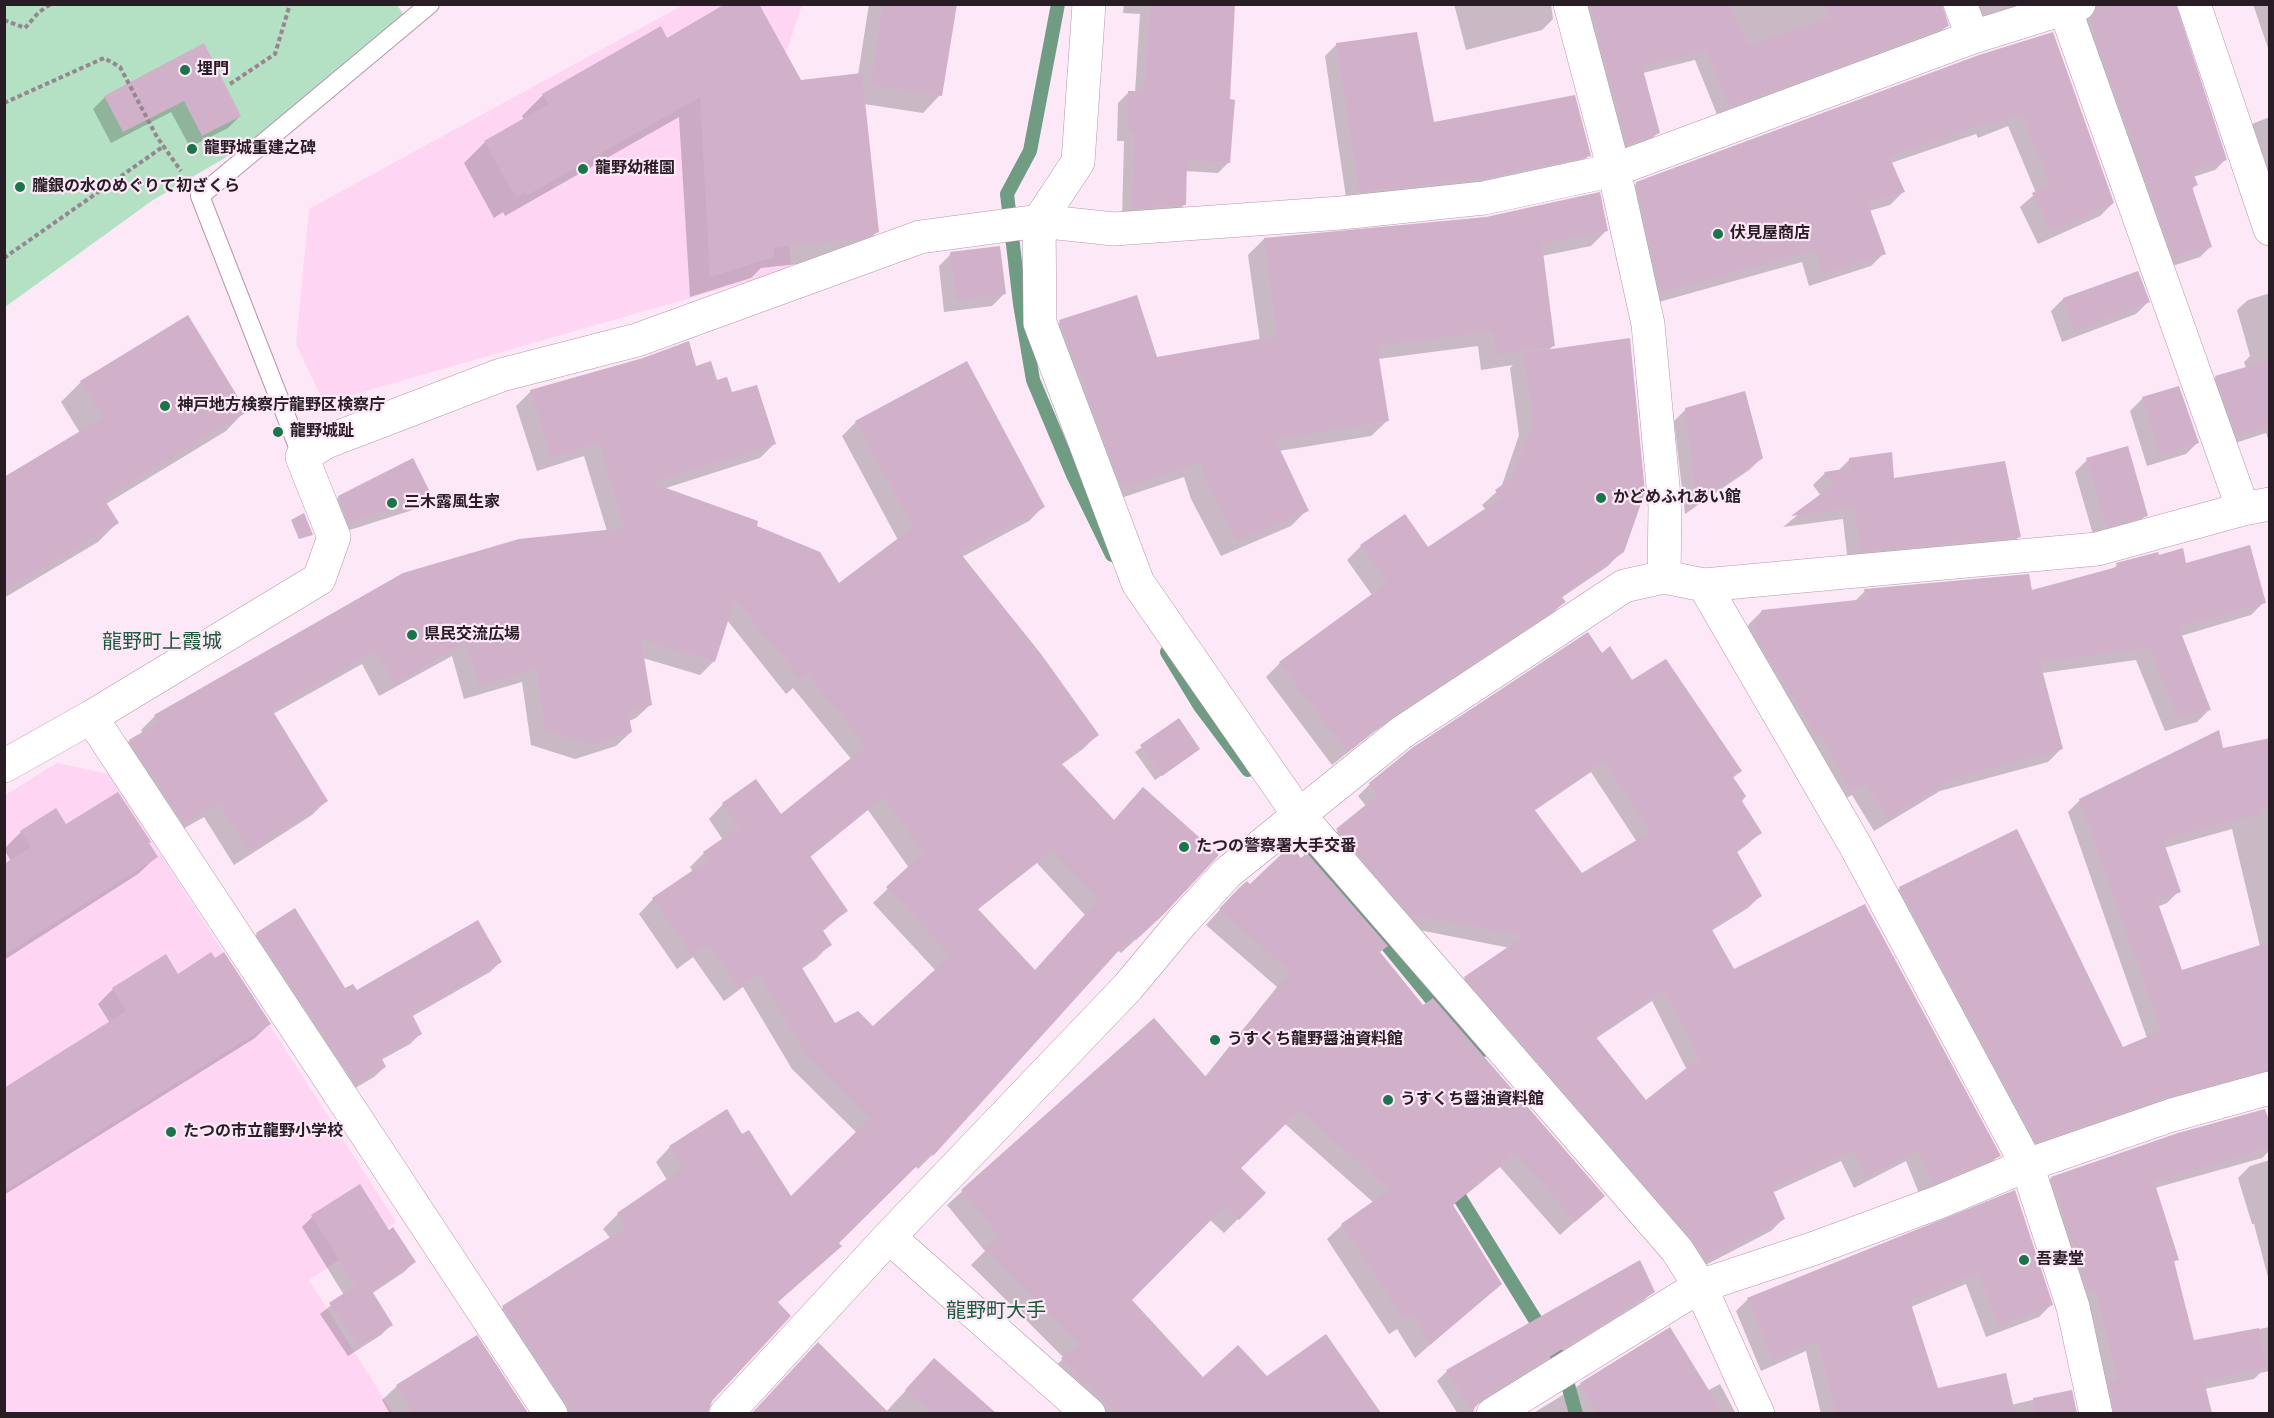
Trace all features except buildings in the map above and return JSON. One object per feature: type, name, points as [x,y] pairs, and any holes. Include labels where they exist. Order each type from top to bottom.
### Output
[{"type":"street","points":[[1089,4],[1078,162],[1039,221],[1040,323],[1138,583],[1288,823],[1677,1250],[1700,1286],[1758,1413]]},
{"type":"street","points":[[1570,4],[1614,170],[1648,324],[1665,507],[1664,577]]},
{"type":"street","points":[[1960,4],[1973,37]]},
{"type":"street","points":[[2194,4],[2270,229]]},
{"type":"street","points":[[4,766],[91,717],[319,579],[334,537],[302,457],[326,442],[501,375],[637,339],[920,237],[1039,221],[1114,229],[1341,213],[1484,198],[1614,170],[1973,37],[2072,7],[2256,506],[2097,549],[1704,585],[1664,577],[1624,586],[1401,733],[1227,873],[1128,987],[889,1237],[726,1413]]},
{"type":"street","points":[[1704,585],[1855,845],[2027,1165],[2073,1307],[2096,1413]]},
{"type":"street","points":[[91,717],[551,1413]]},
{"type":"street","points":[[1493,1413],[1700,1286],[1815,1248],[1939,1202],[2027,1165],[2172,1115],[2270,1088]]},
{"type":"street","points":[[889,1237],[1089,1413]]},
{"type":"lane","points":[[302,457],[200,196],[430,4]]},
{"type":"path","points":[[4,20],[25,28],[39,12],[51,4]]},
{"type":"path","points":[[231,84],[275,54],[290,4]]},
{"type":"path","points":[[4,103],[104,58],[120,67],[157,137],[200,196]]},
{"type":"path","points":[[4,258],[164,146]]},
{"type":"shaded area","name":"龍野幼稚園","points":[[683,5],[802,5],[778,77],[791,269],[324,403],[296,344],[309,209]]},
{"type":"shaded area","name":"たつの市立龍野小学校","points":[[57,763],[109,774],[396,1222],[309,1280],[393,1413],[5,1414],[5,795]]},
{"type":"green space","points":[[5,5],[397,5],[406,18],[276,128],[153,200],[5,307]]},
{"type":"waterway","points":[[1058,4],[1030,151],[1007,194],[1020,304],[1033,380],[1073,475],[1112,555]]},
{"type":"waterway","points":[[1167,652],[1200,706],[1248,770]]},
{"type":"waterway","points":[[1307,847],[1433,1001],[1483,1050]]},
{"type":"waterway","points":[[1452,1185],[1562,1363],[1576,1414]]},
{"type":"place","name":"埋門","points":[[185,70]]},
{"type":"place","name":"龍野城重建之碑","points":[[192,149]]},
{"type":"place","name":"龍野幼稚園","points":[[583,169]]},
{"type":"place","name":"朧銀の水のめぐりて初ざくら","points":[[20,187]]},
{"type":"place","name":"伏見屋商店","points":[[1718,234]]},
{"type":"place","name":"神戸地方検察庁龍野区検察庁","points":[[165,406]]},
{"type":"place","name":"龍野城趾","points":[[278,432]]},
{"type":"place","name":"かどめふれあい館","points":[[1601,498]]},
{"type":"place","name":"三木露風生家","points":[[392,503]]},
{"type":"place","name":"県民交流広場","points":[[412,635]]},
{"type":"place","name":"たつの警察署大手交番","points":[[1184,847]]},
{"type":"place","name":"うすくち龍野醤油資料館","points":[[1215,1040]]},
{"type":"place","name":"うすくち醤油資料館","points":[[1388,1100]]},
{"type":"place","name":"たつの市立龍野小学校","points":[[171,1132]]},
{"type":"place","name":"吾妻堂","points":[[2024,1260]]},
{"type":"district","name":"龍野町上霞城","points":[[162,642]]},
{"type":"district","name":"龍野町大手","points":[[996,1311]]}]
